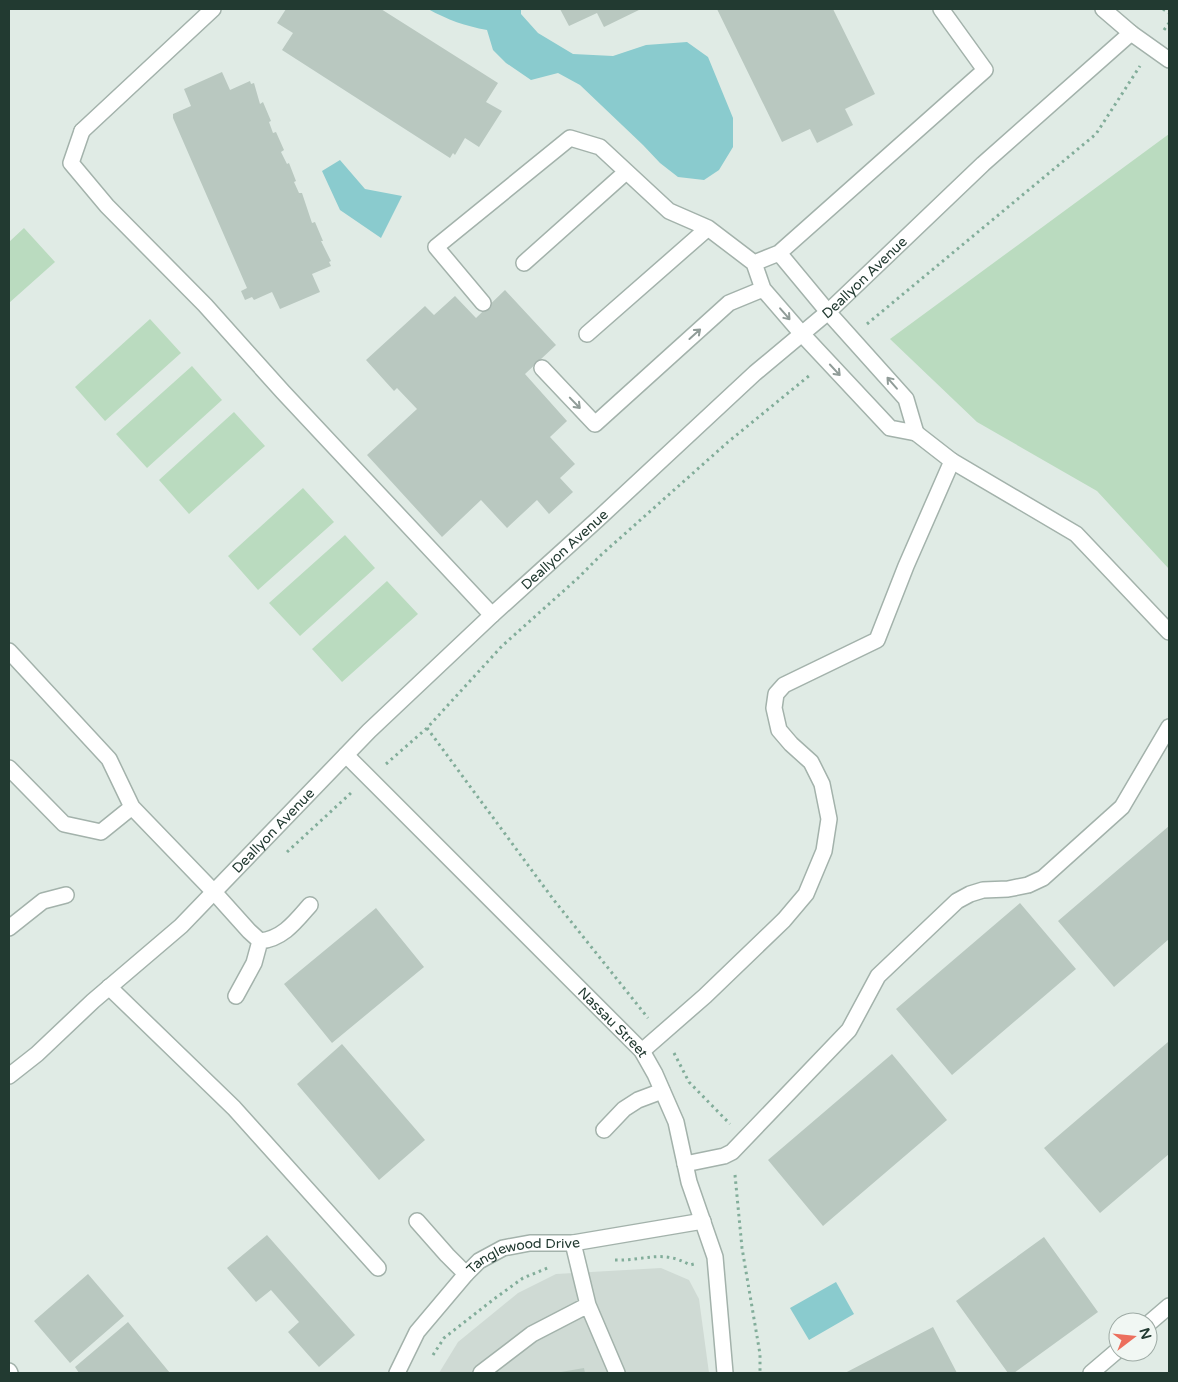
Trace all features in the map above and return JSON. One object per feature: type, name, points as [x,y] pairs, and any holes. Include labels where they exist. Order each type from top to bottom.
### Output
[{"type":"street","points":[[213,9],[82,131],[71,163],[107,206],[205,305],[283,392],[492,615]]},
{"type":"street","points":[[754,263],[779,252],[985,70],[941,9]]},
{"type":"street","points":[[1103,9],[1169,60]]},
{"type":"street","name":"Deallyon Avenue","points":[[9,1076],[37,1054],[109,987],[181,926],[369,731],[492,615],[755,374],[828,312],[983,164],[1131,32]]},
{"type":"street","points":[[483,303],[436,247],[570,138],[600,147],[669,211],[708,228],[754,263],[763,289],[802,334],[890,428],[916,433],[952,461],[1076,534],[1169,632]]},
{"type":"street","points":[[524,263],[626,172]]},
{"type":"street","points":[[587,334],[708,228]]},
{"type":"street","points":[[779,252],[828,312],[906,399],[916,433]]},
{"type":"street","points":[[542,368],[595,424],[729,303],[763,289]]},
{"type":"street","points":[[642,1051],[705,996],[784,920],[806,894],[824,851],[829,819],[822,784],[811,762],[791,744],[780,730],[774,708],[776,694],[784,684],[878,640],[906,566],[952,461]]},
{"type":"street","points":[[9,651],[109,759],[132,807],[214,892],[248,931],[260,941],[270,940],[288,930],[310,905]]},
{"type":"street","points":[[685,1164],[724,1156],[732,1152],[849,1030],[878,976],[957,901],[983,890],[1008,889],[1028,885],[1044,878],[1115,814],[1122,807],[1169,727]]},
{"type":"street","name":"Nassau Street","points":[[346,754],[642,1051],[655,1074],[676,1122],[689,1182],[715,1257],[725,1373]]},
{"type":"street","points":[[9,768],[64,824],[101,832],[132,807]]},
{"type":"street","points":[[9,928],[43,901],[66,895]]},
{"type":"street","points":[[236,996],[254,963],[260,941]]},
{"type":"street","points":[[109,987],[234,1108],[378,1268]]},
{"type":"street","points":[[604,1130],[624,1109],[638,1100],[662,1091]]},
{"type":"street","points":[[417,1221],[466,1274]]},
{"type":"street","name":"Tanglewood Drive","points":[[397,1373],[416,1332],[479,1261],[503,1248],[530,1243],[573,1243],[703,1221]]},
{"type":"street","points":[[573,1243],[588,1306],[617,1373]]},
{"type":"street","points":[[481,1373],[532,1334],[588,1306]]},
{"type":"street","points":[[1158,1315],[1169,1306]]},
{"type":"street","points":[[1091,1373],[1108,1359]]},
{"type":"path","points":[[1163,9],[1169,13]]},
{"type":"path","points":[[852,338],[1096,134],[1169,22]]},
{"type":"path","points":[[282,855],[427,728],[502,646],[601,555],[728,442],[783,398],[826,360]]},
{"type":"path","points":[[612,1260],[657,1256],[677,1258],[690,1265],[742,1248]]},
{"type":"path","points":[[428,1363],[444,1338],[522,1278],[544,1268],[576,1259]]},
{"type":"shaded area","points":[[661,1268],[689,1280],[699,1299],[709,1373],[439,1373],[458,1342],[518,1293],[556,1274]]},
{"type":"green space","points":[[1169,134],[1169,569],[1097,491],[977,422],[890,339]]},
{"type":"green space","points":[[24,228],[55,262],[9,303],[9,242]]},
{"type":"green space","points":[[150,319],[181,353],[105,421],[75,387]]},
{"type":"green space","points":[[192,366],[222,400],[147,468],[116,434]]},
{"type":"green space","points":[[234,412],[265,446],[189,514],[159,480]]},
{"type":"green space","points":[[303,488],[334,522],[258,590],[228,556]]},
{"type":"green space","points":[[345,535],[375,568],[300,636],[269,603]]},
{"type":"green space","points":[[387,581],[418,614],[342,682],[312,649]]},
{"type":"water","points":[[428,9],[521,9],[521,14],[538,33],[573,54],[613,56],[646,45],[687,42],[708,57],[733,118],[733,147],[719,170],[704,180],[678,177],[660,163],[580,85],[558,73],[531,80],[506,63],[493,50],[487,30],[471,27]]},
{"type":"water","points":[[340,160],[365,189],[402,196],[381,238],[340,210],[322,171]]},
{"type":"water","points":[[836,1282],[854,1314],[809,1340],[790,1308]]},
{"type":"building","points":[[286,9],[381,9],[498,83],[486,102],[502,111],[479,147],[465,138],[455,155],[453,153],[450,158],[282,50],[293,33],[277,23]]},
{"type":"building","points":[[560,9],[641,9],[604,27],[597,13],[569,26]]},
{"type":"building","points":[[717,9],[833,9],[875,94],[845,109],[853,125],[817,143],[810,129],[782,142]]},
{"type":"building","points":[[222,72],[230,90],[250,81],[251,84],[254,83],[260,104],[263,102],[271,121],[269,122],[273,133],[276,132],[284,150],[281,152],[287,164],[289,163],[296,181],[294,182],[299,193],[302,193],[312,223],[315,222],[323,241],[321,241],[331,261],[329,262],[331,266],[312,274],[320,292],[280,309],[272,292],[254,300],[252,297],[245,300],[241,291],[247,288],[173,118],[173,114],[191,106],[184,89]]},
{"type":"building","points":[[505,290],[556,345],[525,374],[567,421],[550,437],[575,464],[560,478],[573,492],[549,514],[537,500],[507,528],[481,500],[442,537],[367,455],[417,409],[397,388],[394,391],[366,360],[425,306],[434,315],[455,296],[476,318]]},
{"type":"building","points":[[1169,826],[1169,939],[1114,987],[1058,921]]},
{"type":"building","points":[[1020,903],[1076,969],[952,1075],[896,1009]]},
{"type":"building","points":[[376,908],[424,967],[332,1043],[284,984]]},
{"type":"building","points":[[1168,1042],[1169,1154],[1100,1213],[1044,1148]]},
{"type":"building","points":[[342,1044],[425,1140],[379,1180],[297,1084]]},
{"type":"building","points":[[892,1054],[947,1120],[823,1226],[768,1160]]},
{"type":"building","points":[[267,1235],[355,1335],[319,1367],[288,1332],[299,1322],[271,1290],[256,1302],[227,1268]]},
{"type":"building","points":[[1044,1237],[1098,1312],[1014,1373],[1008,1373],[956,1301]]},
{"type":"building","points":[[88,1274],[124,1316],[70,1363],[34,1321]]},
{"type":"building","points":[[128,1322],[170,1373],[79,1373],[75,1367]]},
{"type":"building","points":[[933,1327],[957,1373],[845,1373]]},
{"type":"building","points":[[584,1368],[585,1373],[561,1372]]}]
